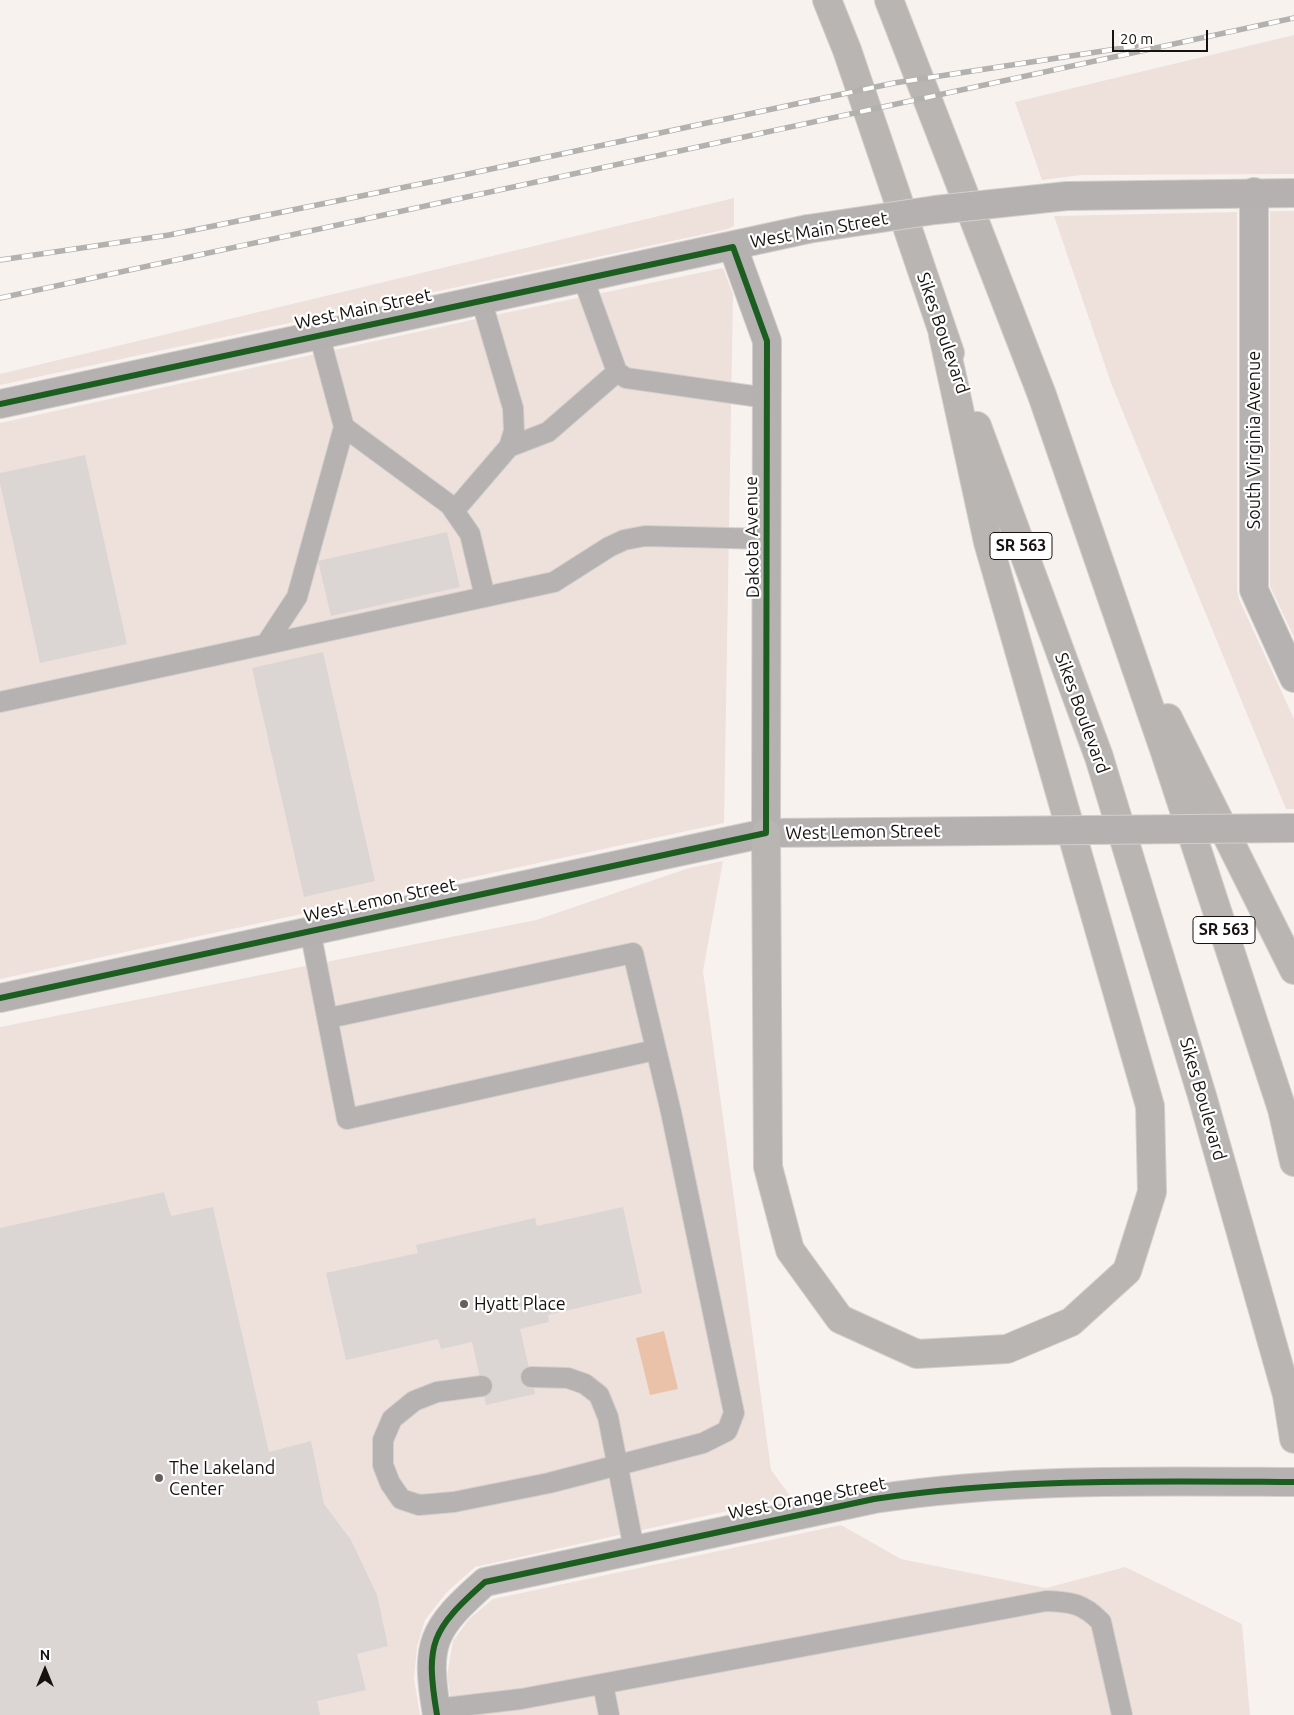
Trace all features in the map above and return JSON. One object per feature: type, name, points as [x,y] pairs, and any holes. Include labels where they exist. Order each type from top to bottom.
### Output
[{"type":"main road","name":"Sikes Boulevard","points":[[827,0],[847,50],[943,335],[1099,757],[1209,1118],[1287,1395],[1294,1439]]},
{"type":"main road","name":"SR 563","points":[[889,0],[1042,395],[1119,619],[1282,1109],[1294,1162]]},
{"type":"main road","name":"West Main Street","points":[[0,404],[808,229],[935,210],[1067,196],[1254,192],[1294,193]]},
{"type":"main road","name":"Dakota Avenue","points":[[733,246],[767,341],[766,833]]},
{"type":"main road","points":[[766,833],[768,1167],[790,1250],[840,1319],[917,1354],[1007,1349],[1071,1322],[1127,1271],[1152,1192],[1150,1106],[988,542],[943,335]]},
{"type":"main road","points":[[1119,619],[1294,970]]},
{"type":"main road","name":"West Lemon Street","points":[[0,998],[766,833],[1294,828]]},
{"type":"street","name":"South Virginia Avenue","points":[[1254,192],[1254,590],[1294,678]]},
{"type":"street","name":"West Orange Street","points":[[436,1712],[430,1676],[438,1632],[457,1606],[485,1582],[874,1499],[938,1490],[1068,1483],[1294,1482]]},
{"type":"lane","points":[[583,278],[617,372],[626,378],[767,398]]},
{"type":"lane","points":[[454,511],[509,447],[514,431],[513,408],[481,299]]},
{"type":"lane","points":[[266,644],[297,597],[344,427],[319,334]]},
{"type":"lane","points":[[509,447],[548,432],[617,372]]},
{"type":"lane","points":[[344,427],[450,505],[470,534],[485,597]]},
{"type":"lane","points":[[0,702],[554,582],[609,547],[624,540],[645,536],[768,539]]},
{"type":"lane","points":[[310,930],[329,1018],[347,1119],[655,1050]]},
{"type":"lane","points":[[329,1018],[633,952],[670,1112],[734,1412],[728,1431],[703,1443],[549,1483],[454,1502],[418,1505],[402,1499],[390,1483],[383,1465],[383,1440],[392,1419],[414,1401],[437,1392],[482,1386]]},
{"type":"lane","points":[[531,1377],[568,1378],[585,1384],[599,1395],[608,1417],[634,1549]]},
{"type":"lane","points":[[436,1712],[510,1708],[603,1684],[1020,1604],[1046,1601],[1072,1602],[1090,1610],[1101,1622],[1122,1715]]},
{"type":"lane","points":[[603,1684],[609,1715]]},
{"type":"shaded area","points":[[1294,35],[1294,174],[1081,175],[1042,180],[1015,102]]},
{"type":"shaded area","points":[[734,198],[734,226],[728,229],[0,385],[0,374]]},
{"type":"shaded area","points":[[1270,211],[1294,211],[1294,637],[1270,586]]},
{"type":"shaded area","points":[[1237,212],[1237,590],[1239,599],[1294,719],[1294,809],[1286,809],[1111,383],[1054,216]]},
{"type":"shaded area","points":[[723,268],[733,294],[724,823],[0,979],[0,423],[490,316]]},
{"type":"shaded area","points":[[723,861],[703,971],[771,1470],[791,1497],[475,1567],[447,1592],[425,1620],[417,1647],[414,1679],[420,1715],[0,1715],[0,1027],[536,920],[686,869]]},
{"type":"shaded area","points":[[664,1331],[678,1389],[650,1395],[636,1338]]},
{"type":"shaded area","points":[[841,1525],[901,1559],[1046,1588],[1125,1567],[1242,1624],[1250,1715],[453,1715],[447,1675],[453,1641],[469,1619],[493,1599]]},
{"type":"building","points":[[85,455],[127,644],[40,663],[0,483],[0,473]]},
{"type":"building","points":[[447,532],[460,587],[331,616],[318,561]]},
{"type":"building","points":[[323,652],[375,881],[304,897],[252,668]]},
{"type":"building","name":"The Lakeland Center","points":[[164,1192],[171,1216],[213,1207],[269,1452],[311,1441],[324,1504],[351,1540],[377,1595],[388,1646],[357,1654],[366,1690],[317,1701],[320,1715],[0,1715],[0,1228]]},
{"type":"building","name":"Hyatt Place","points":[[623,1207],[642,1293],[548,1315],[549,1322],[520,1329],[535,1394],[486,1405],[472,1342],[441,1349],[438,1339],[346,1360],[326,1273],[418,1253],[416,1245],[535,1218],[537,1226]]},
{"type":"railway","points":[[0,298],[1294,18]]},
{"type":"railway","points":[[0,260],[169,235],[435,181],[894,83],[1136,46]]},
{"type":"cycle path","points":[[0,404],[733,247],[767,341],[766,833],[0,998]]},
{"type":"cycle path","points":[[437,1715],[432,1671],[436,1640],[443,1626],[453,1613],[485,1582],[874,1499],[926,1492],[978,1487],[1083,1482],[1294,1482]]},
{"type":"place","name":"Hyatt Place","points":[[464,1304]]},
{"type":"place","name":"The Lakeland Center","points":[[159,1478]]}]
